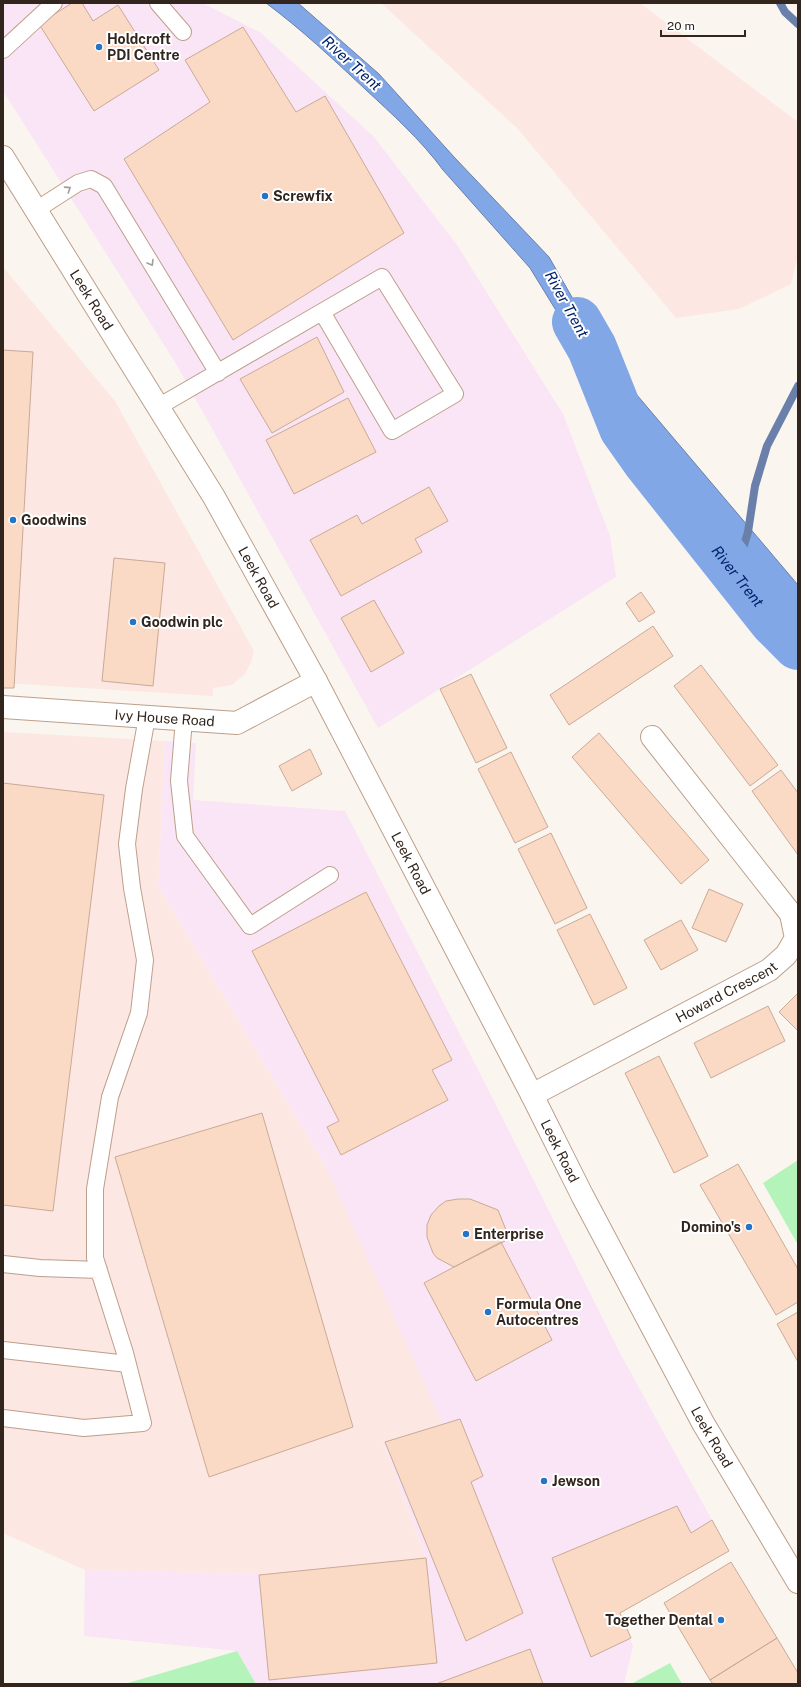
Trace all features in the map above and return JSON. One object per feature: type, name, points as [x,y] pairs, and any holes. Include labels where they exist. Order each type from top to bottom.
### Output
[{"type":"main road","name":"Leek Road","points":[[3,158],[214,497],[316,681],[582,1194],[703,1423],[798,1582]]},
{"type":"main road","name":"Ivy House Road","points":[[3,707],[237,723],[316,681]]},
{"type":"main road","name":"Howard Crescent","points":[[532,1095],[769,970],[786,954],[796,938],[791,914],[652,737]]},
{"type":"lane","points":[[3,50],[54,3]]},
{"type":"lane","points":[[158,3],[182,32]]},
{"type":"lane","points":[[36,210],[78,183],[91,179],[104,186],[218,373]]},
{"type":"lane","points":[[158,407],[382,277],[455,394],[392,431],[322,312]]},
{"type":"lane","points":[[3,1418],[84,1428],[143,1424],[128,1364],[95,1258],[95,1189],[110,1097],[139,1012],[145,960],[132,888],[127,844],[134,789],[147,717]]},
{"type":"lane","points":[[184,719],[179,781],[185,836],[250,926],[330,875]]},
{"type":"lane","points":[[3,1264],[40,1268],[99,1270]]},
{"type":"lane","points":[[3,1350],[128,1364]]},
{"type":"shaded area","points":[[3,3],[203,3],[261,33],[374,137],[457,245],[563,414],[610,536],[616,577],[378,728],[175,362],[3,91]]},
{"type":"shaded area","points":[[381,3],[640,3],[798,122],[798,255],[791,284],[739,309],[676,318],[518,129]]},
{"type":"shaded area","points":[[3,267],[115,401],[254,651],[251,662],[245,674],[232,685],[213,688],[213,696],[3,683]]},
{"type":"shaded area","points":[[3,732],[165,741],[158,886],[326,1167],[443,1424],[383,1443],[426,1558],[259,1574],[85,1570],[3,1533]]},
{"type":"shaded area","points":[[165,741],[196,743],[193,800],[345,811],[489,1091],[621,1355],[729,1551],[620,1613],[633,1646],[624,1684],[256,1684],[237,1651],[84,1636],[85,1570],[259,1574],[426,1557],[383,1443],[385,1442],[326,1167],[158,886]]},
{"type":"green space","points":[[798,1160],[798,1245],[763,1183]]},
{"type":"green space","points":[[237,1651],[256,1684],[125,1684],[128,1683]]},
{"type":"green space","points":[[670,1663],[682,1684],[631,1684]]},
{"type":"water","points":[[266,3],[298,3],[379,74],[455,158],[549,257],[609,362],[798,585],[798,615],[587,361],[530,268],[406,128],[317,44]]},
{"type":"building","name":"Holdcroft PDI Centre","points":[[72,3],[82,3],[93,21],[118,5],[159,70],[94,111],[39,24]]},
{"type":"building","name":"Screwfix","points":[[243,27],[296,112],[325,96],[404,233],[233,340],[124,159],[210,102],[185,60]]},
{"type":"building","points":[[317,337],[344,392],[272,433],[240,379]]},
{"type":"building","name":"Goodwins","points":[[3,350],[33,352],[14,688],[3,688]]},
{"type":"building","points":[[348,398],[376,452],[294,494],[266,440]]},
{"type":"building","points":[[429,487],[448,521],[415,539],[422,552],[341,596],[310,540],[357,515],[362,524]]},
{"type":"building","name":"Goodwin plc","points":[[114,558],[165,563],[153,686],[102,681]]},
{"type":"building","points":[[641,592],[655,612],[639,622],[626,603]]},
{"type":"building","points":[[374,600],[404,653],[371,672],[341,618]]},
{"type":"building","points":[[653,626],[673,656],[569,725],[550,695]]},
{"type":"building","points":[[701,665],[778,765],[750,786],[674,686]]},
{"type":"building","points":[[471,674],[507,748],[476,763],[440,689]]},
{"type":"building","points":[[599,733],[709,860],[681,884],[572,757]]},
{"type":"building","points":[[310,749],[322,774],[292,791],[279,766]]},
{"type":"building","points":[[511,752],[548,827],[515,843],[478,769]]},
{"type":"building","points":[[781,770],[798,793],[798,855],[752,791]]},
{"type":"building","points":[[3,783],[104,795],[53,1211],[3,1205]]},
{"type":"building","points":[[551,833],[587,908],[555,924],[518,849]]},
{"type":"building","points":[[709,889],[743,904],[726,942],[692,928]]},
{"type":"building","points":[[366,892],[452,1060],[432,1070],[448,1100],[341,1155],[327,1127],[339,1121],[252,951]]},
{"type":"building","points":[[590,914],[627,988],[594,1005],[557,930]]},
{"type":"building","points":[[681,920],[698,950],[661,970],[644,940]]},
{"type":"building","points":[[798,993],[798,1031],[779,1012]]},
{"type":"building","points":[[768,1006],[785,1041],[711,1078],[694,1043]]},
{"type":"building","points":[[659,1056],[708,1156],[674,1173],[625,1073]]},
{"type":"building","points":[[262,1113],[353,1427],[209,1477],[115,1157]]},
{"type":"building","name":"Domino's","points":[[738,1164],[798,1269],[798,1302],[776,1315],[700,1185]]},
{"type":"building","name":"Enterprise","points":[[470,1199],[498,1210],[506,1230],[505,1241],[454,1267],[437,1258],[433,1253],[427,1237],[427,1225],[431,1215],[439,1206],[446,1201]]},
{"type":"building","name":"Formula One Autocentres","points":[[501,1242],[552,1340],[476,1381],[424,1283]]},
{"type":"building","points":[[798,1312],[798,1362],[777,1324]]},
{"type":"building","points":[[460,1419],[483,1476],[471,1482],[523,1613],[466,1641],[385,1442]]},
{"type":"building","points":[[677,1506],[691,1533],[712,1520],[729,1551],[620,1613],[631,1638],[591,1657],[552,1558]]},
{"type":"building","points":[[426,1558],[437,1663],[269,1680],[259,1575]]},
{"type":"building","name":"Together Dental","points":[[731,1562],[777,1638],[710,1680],[664,1603]]},
{"type":"building","points":[[777,1638],[798,1673],[798,1684],[713,1684],[710,1680]]},
{"type":"building","points":[[530,1649],[543,1684],[436,1684]]},
{"type":"waterway","points":[[780,3],[785,12],[798,24]]},
{"type":"waterway","name":"River Trent","points":[[577,322],[592,348],[624,428],[648,462],[774,621],[798,645]]},
{"type":"waterway","points":[[736,572],[748,532],[755,486],[767,446],[798,386]]},
{"type":"place","name":"Holdcroft PDI Centre","points":[[99,47]]},
{"type":"place","name":"Screwfix","points":[[265,196]]},
{"type":"place","name":"Goodwins","points":[[13,520]]},
{"type":"place","name":"Goodwin plc","points":[[133,622]]},
{"type":"place","name":"Domino's","points":[[749,1227]]},
{"type":"place","name":"Enterprise","points":[[466,1234]]},
{"type":"place","name":"Formula One Autocentres","points":[[488,1312]]},
{"type":"place","name":"Jewson","points":[[544,1481]]},
{"type":"place","name":"Together Dental","points":[[721,1620]]}]
